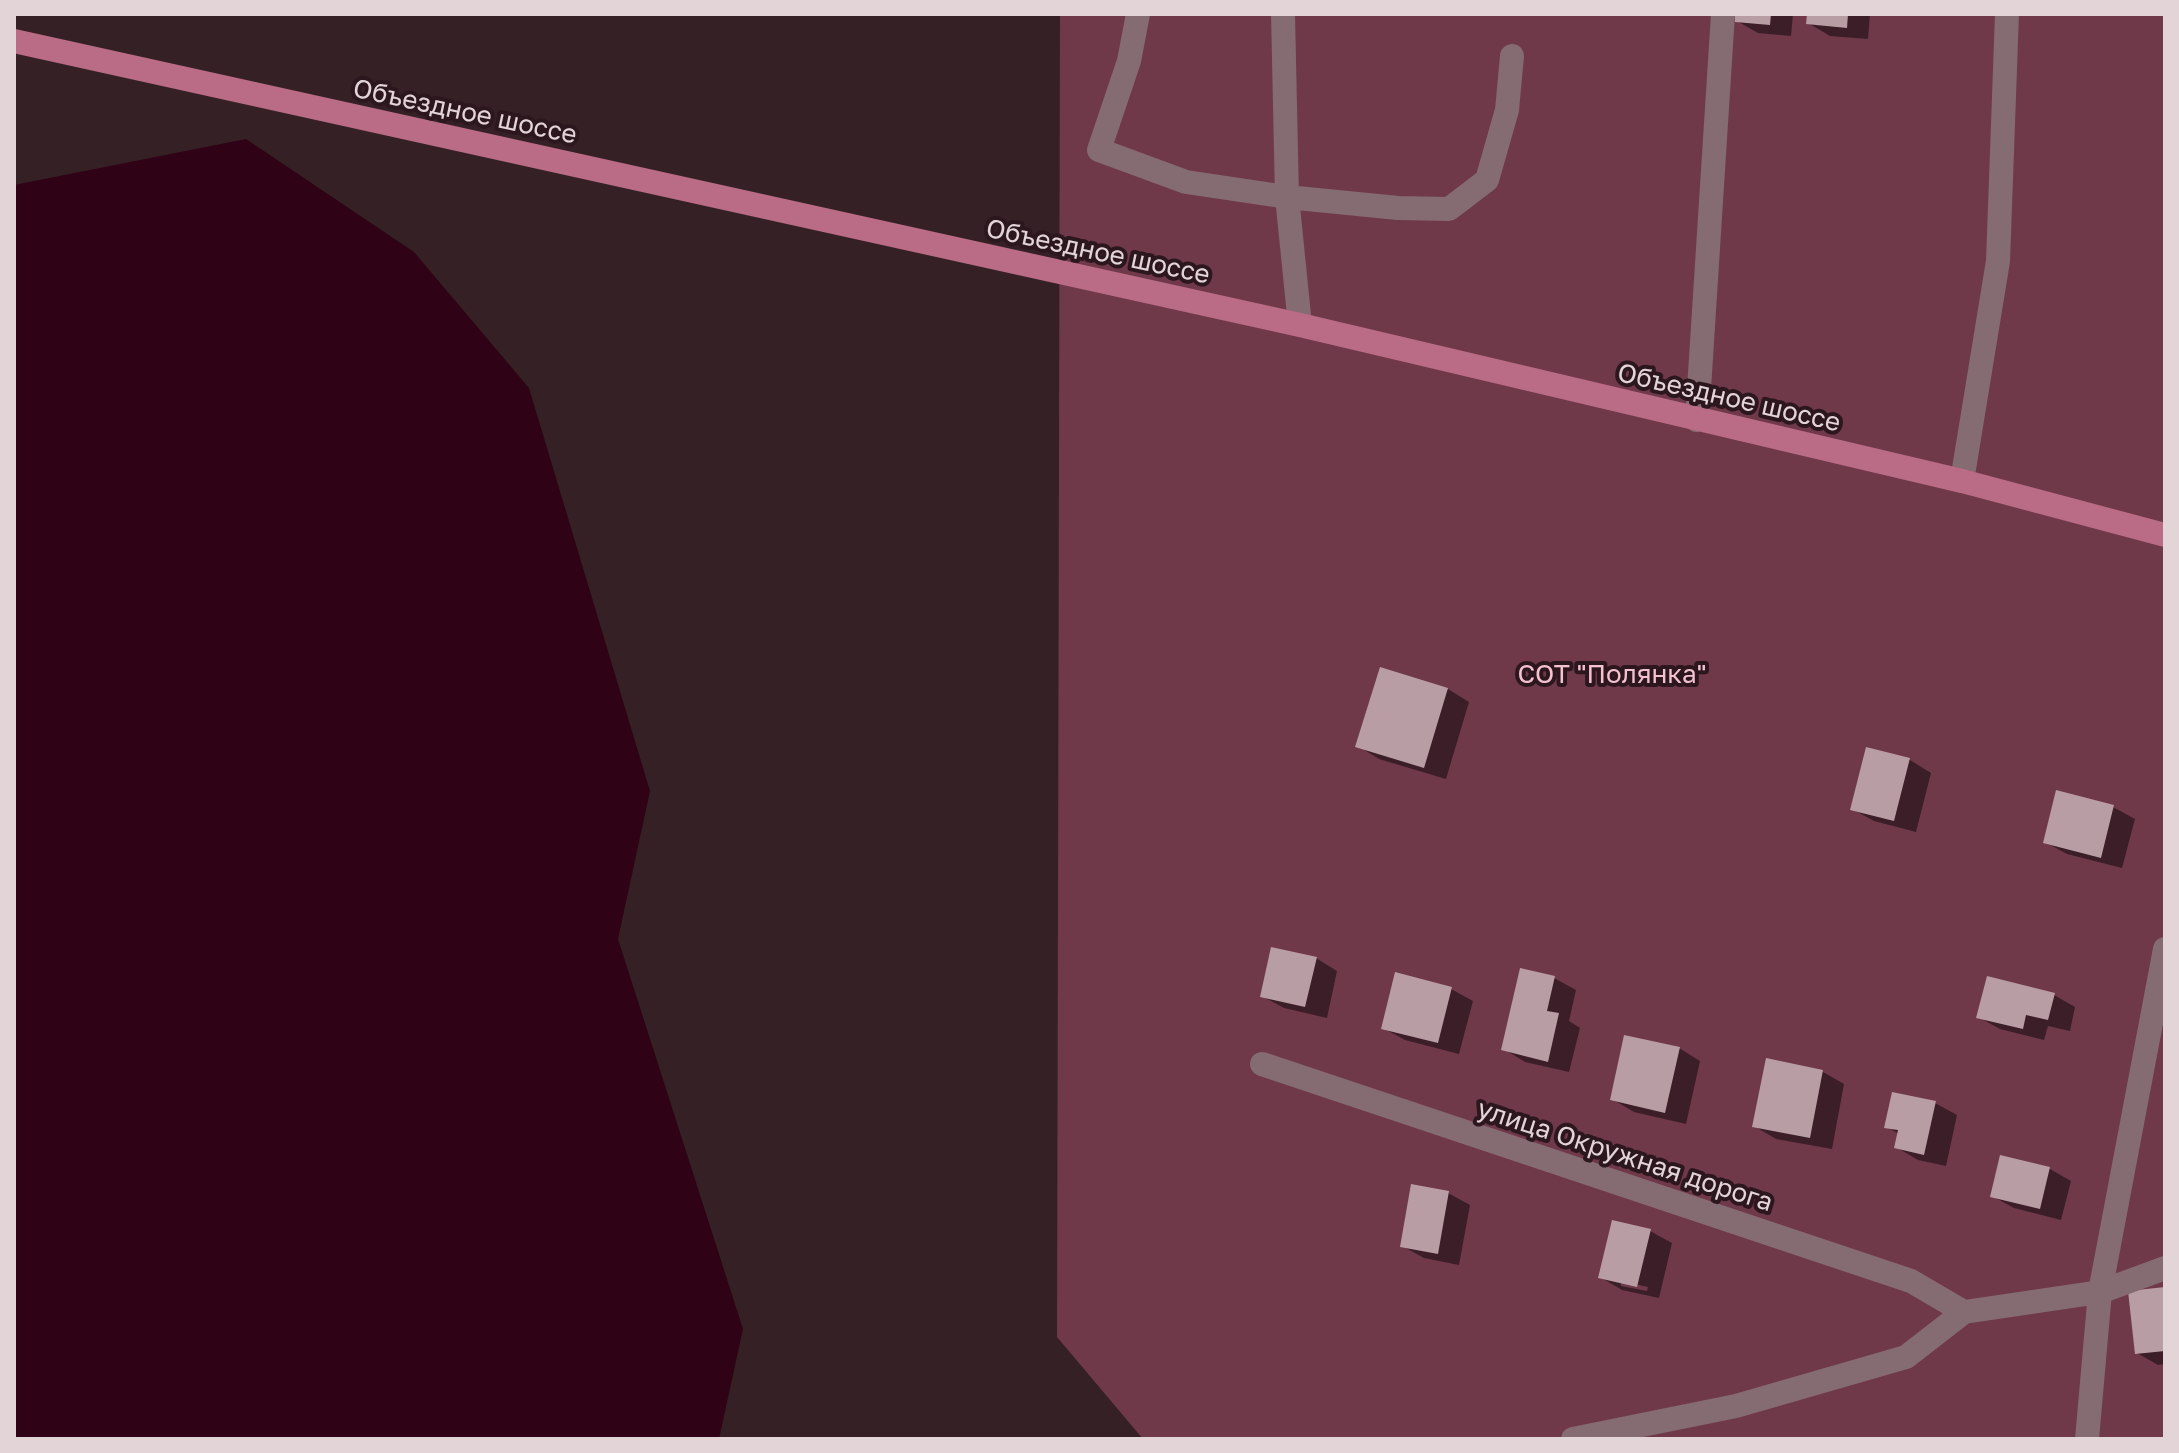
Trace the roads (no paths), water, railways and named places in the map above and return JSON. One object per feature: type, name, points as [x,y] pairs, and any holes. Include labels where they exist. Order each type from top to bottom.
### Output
[{"type":"main road","name":"Объездное шоссе","points":[[14,41],[1300,325],[1962,481],[2165,535]]},
{"type":"street","points":[[1138,14],[1129,61],[1099,150],[1186,182],[1287,197],[1398,208],[1449,209],[1487,180],[1507,110],[1512,56]]},
{"type":"street","points":[[1283,14],[1287,197],[1300,325]]},
{"type":"street","points":[[1697,420],[1723,14]]},
{"type":"street","points":[[1962,481],[1998,261],[2007,14]]},
{"type":"street","points":[[2087,1439],[2100,1292],[2165,949]]},
{"type":"street","name":"улица Окружная дорога","points":[[1262,1064],[1911,1281],[1964,1312]]},
{"type":"street","points":[[1573,1439],[1736,1406],[1906,1357],[1964,1312],[2100,1292],[2165,1268]]},
{"type":"park label","name":"СОТ \"Полянка\"","points":[[1612,675]]}]
